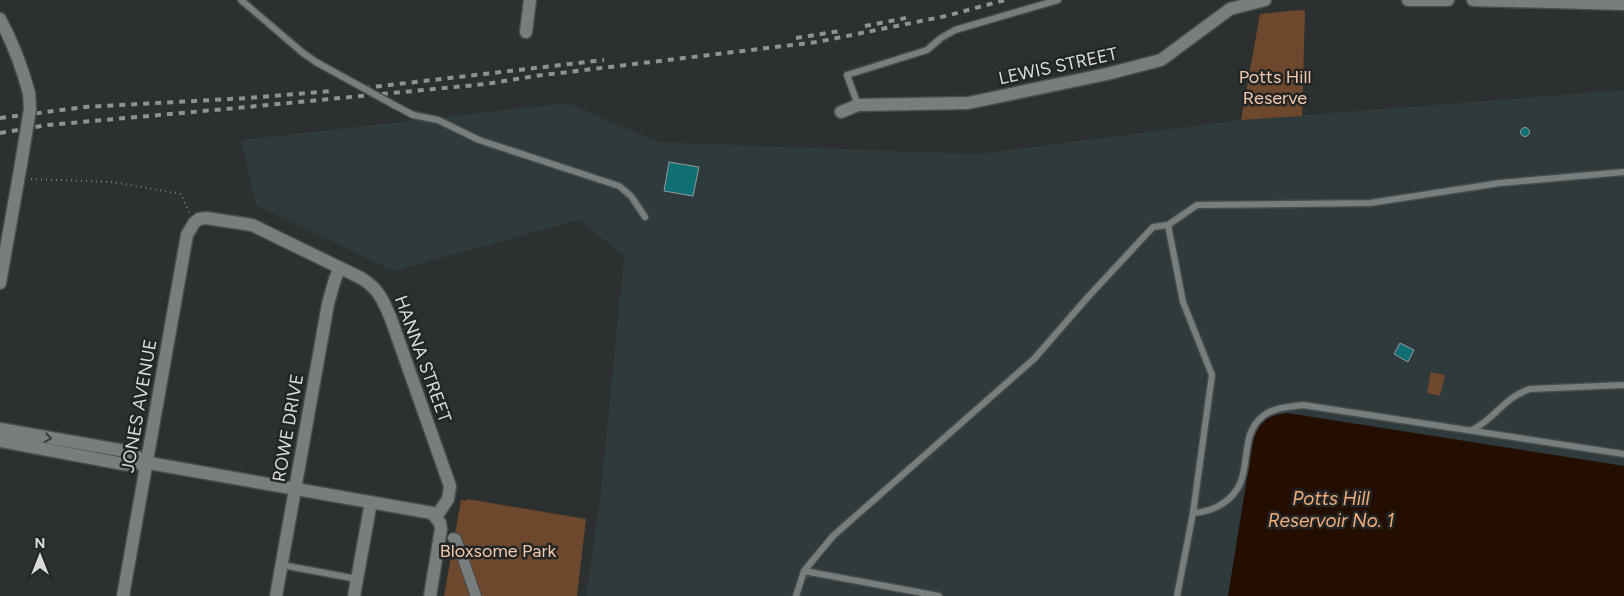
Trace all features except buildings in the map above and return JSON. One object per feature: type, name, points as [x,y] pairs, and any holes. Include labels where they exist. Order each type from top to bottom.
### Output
[{"type":"street","points":[[526,32],[530,0]]},
{"type":"street","name":"LEWIS STREET","points":[[841,112],[858,105],[968,103],[1107,74],[1161,60],[1230,9],[1265,0]]},
{"type":"street","points":[[1408,0],[1448,0]]},
{"type":"street","points":[[1473,0],[1624,4]]},
{"type":"street","points":[[0,19],[21,63],[29,93],[30,109],[0,283]]},
{"type":"street","name":"HANNA STREET","points":[[194,223],[206,218],[252,225],[372,285],[380,295],[391,319],[450,486],[448,499],[436,517]]},
{"type":"street","name":"JONES AVENUE","points":[[123,596],[145,462],[187,235],[194,223]]},
{"type":"street","name":"ROWE DRIVE","points":[[276,596],[328,304],[340,268]]},
{"type":"street","points":[[0,429],[125,452],[135,455],[145,462]]},
{"type":"street","points":[[0,441],[123,464],[133,465],[145,462],[432,513],[440,523],[441,537],[430,596]]},
{"type":"street","points":[[354,596],[371,502]]},
{"type":"street","points":[[453,538],[456,539],[476,596]]},
{"type":"lane","points":[[241,0],[302,53],[394,105],[413,115],[438,120],[479,140],[619,186],[631,196],[645,217]]},
{"type":"lane","points":[[858,105],[847,75],[927,50],[941,38],[955,30],[1058,0]]},
{"type":"lane","points":[[796,596],[804,571],[833,536],[1034,359],[1087,298],[1153,228],[1168,225],[1197,205],[1370,203],[1500,183],[1624,172]]},
{"type":"lane","points":[[1168,225],[1183,302],[1212,375],[1193,513],[1177,596]]},
{"type":"lane","points":[[1471,430],[1486,421],[1514,396],[1530,389],[1624,385]]},
{"type":"lane","points":[[1193,513],[1217,508],[1237,493],[1242,479],[1248,440],[1252,431],[1262,416],[1279,408],[1303,405],[1624,454]]},
{"type":"lane","points":[[282,565],[357,579]]},
{"type":"lane","points":[[804,571],[939,596]]},
{"type":"path","points":[[18,178],[113,182],[181,194],[194,223]]},
{"type":"shaded area","points":[[1624,90],[1624,596],[586,596],[600,499],[624,256],[579,220],[393,271],[256,205],[241,140],[567,103],[658,142],[978,154],[1241,120]]},
{"type":"green space","name":"Potts Hill Reserve","points":[[1297,10],[1305,11],[1302,116],[1241,120],[1260,14]]},
{"type":"green space","points":[[1431,372],[1445,375],[1440,396],[1427,393]]},
{"type":"green space","name":"Bloxsome Park","points":[[467,499],[586,519],[577,596],[444,596],[461,500],[466,501]]},
{"type":"water","name":"Potts Hill Reservoir No. 1","points":[[1287,413],[1624,466],[1624,596],[1228,596],[1253,441],[1261,424],[1269,418]]},
{"type":"railway","points":[[0,133],[48,125],[486,84],[535,76],[817,42],[946,16],[1005,0]]},
{"type":"railway","points":[[865,26],[906,18]]},
{"type":"railway","points":[[796,38],[840,31]]},
{"type":"railway","points":[[364,88],[604,60]]},
{"type":"railway","points":[[0,118],[85,107],[248,98],[331,91]]}]
